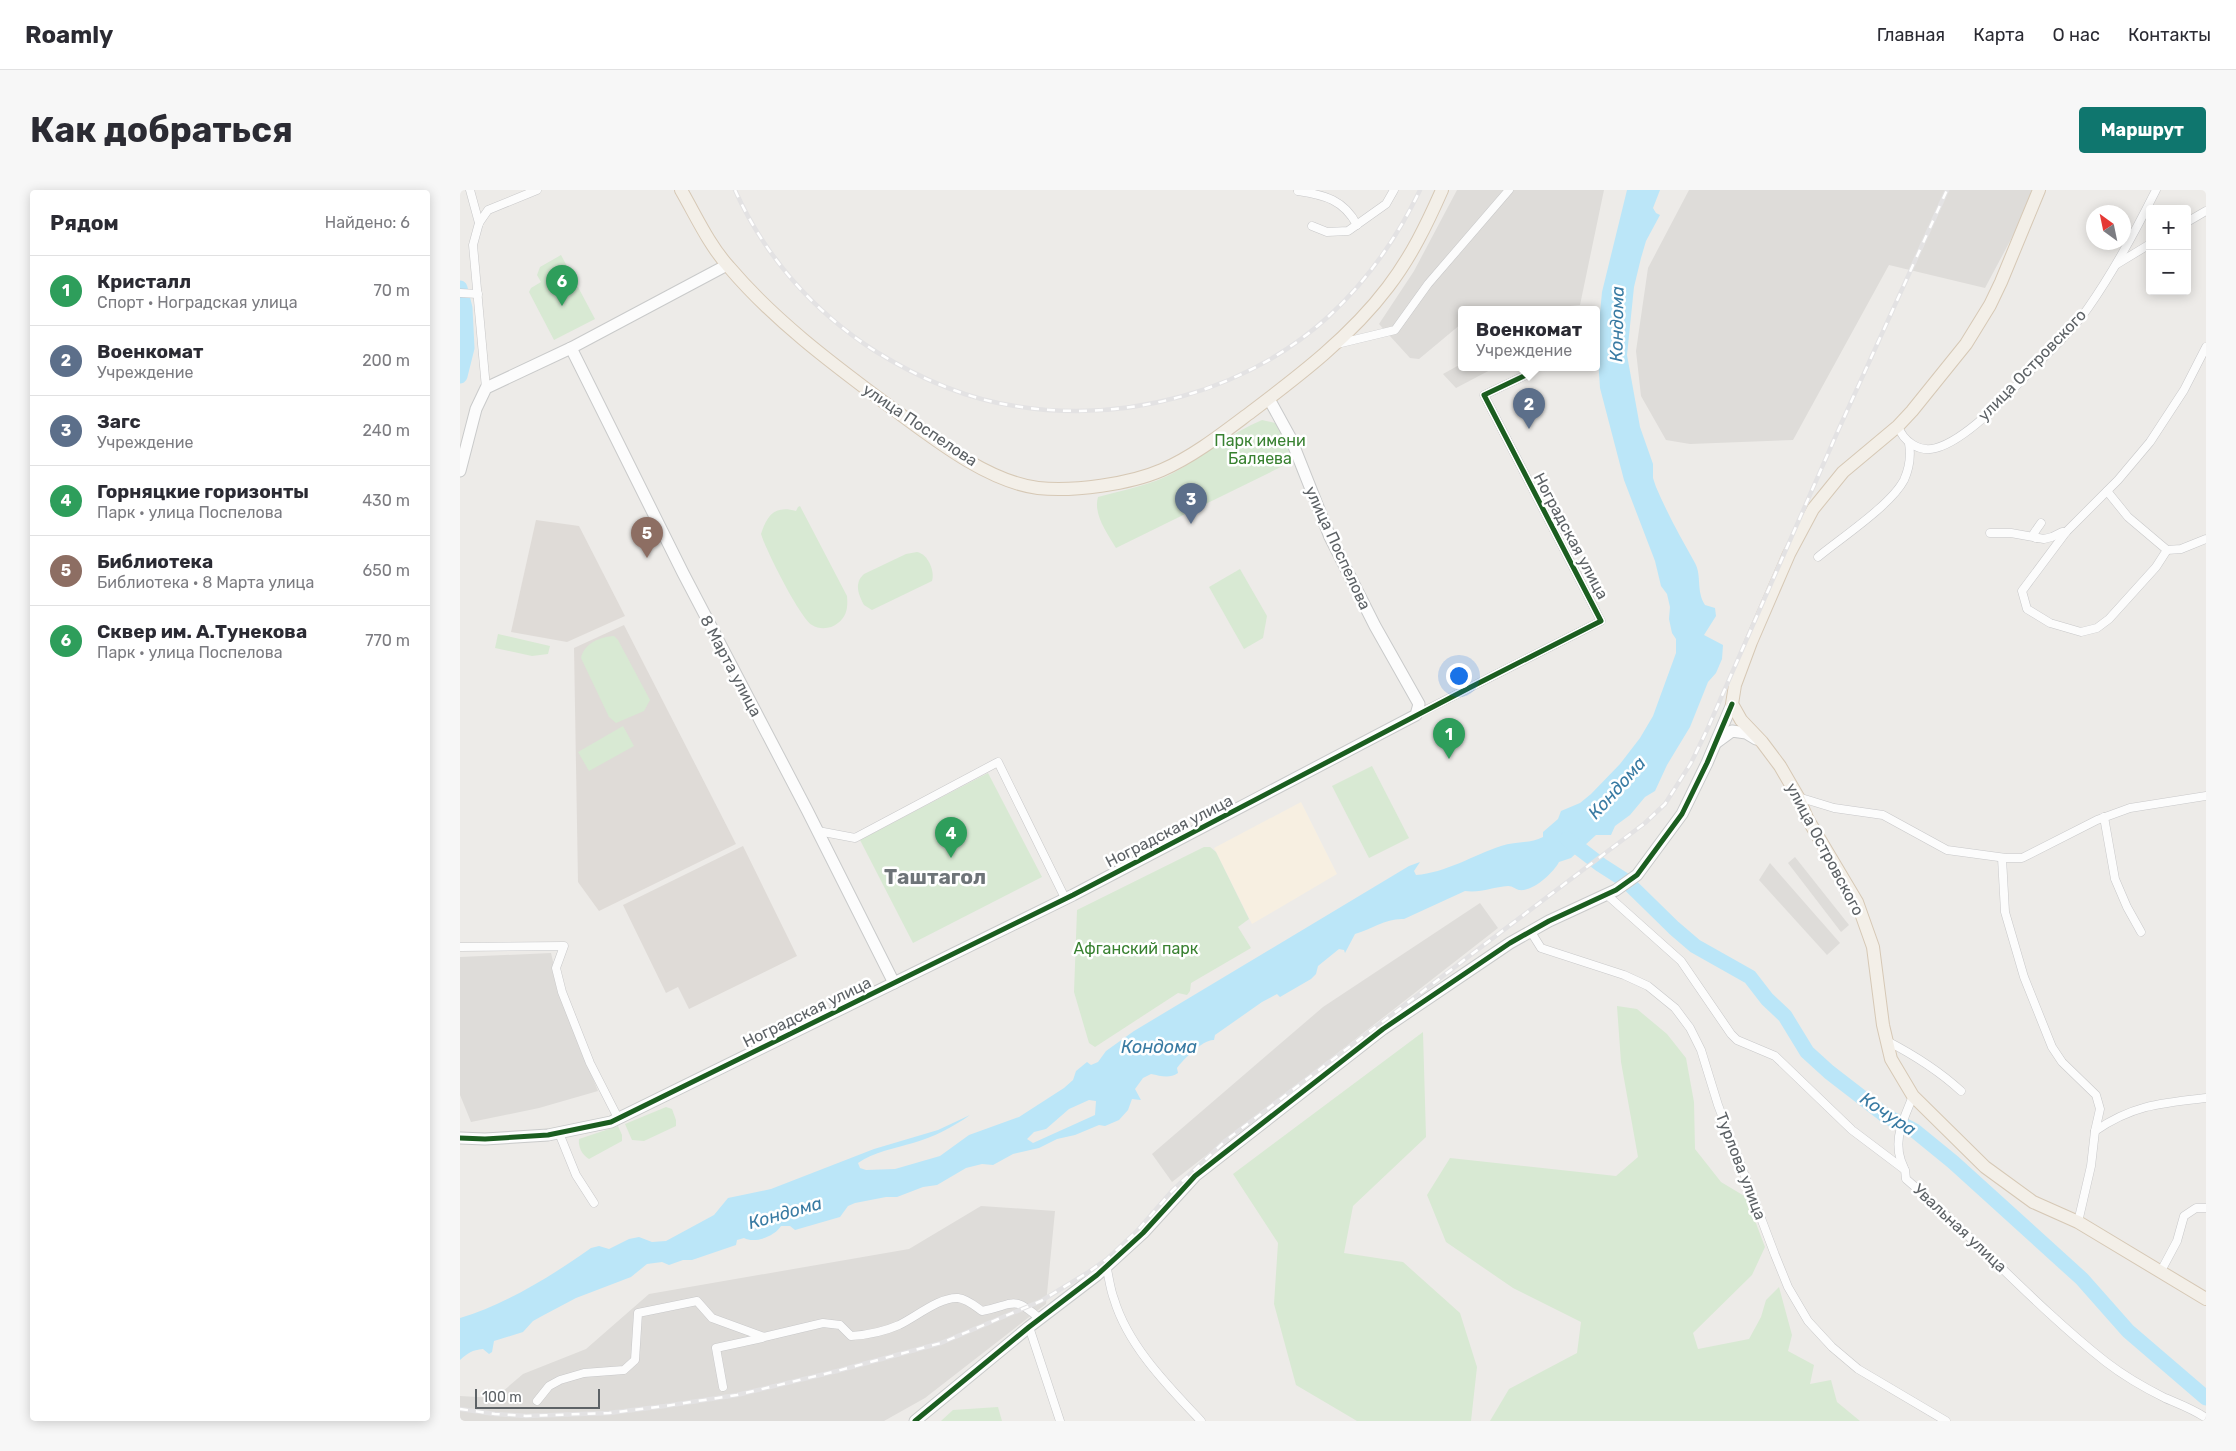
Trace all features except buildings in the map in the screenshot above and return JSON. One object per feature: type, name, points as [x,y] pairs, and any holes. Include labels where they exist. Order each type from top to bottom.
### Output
[{"type":"main road","name":"улица Поспелова","points":[[681,190],[726,265],[768,308],[812,347],[926,433],[994,474],[1027,486],[1066,490],[1107,484],[1161,470],[1189,456],[1269,399]]},
{"type":"main road","points":[[1269,399],[1334,345],[1365,316],[1390,285],[1412,252],[1442,190]]},
{"type":"main road","points":[[1732,704],[1735,685],[1751,642],[1788,554],[1813,509],[1843,472],[1898,426],[1938,382],[1960,351],[1990,304],[2039,190]]},
{"type":"main road","name":"улица Островского","points":[[1732,704],[1741,720],[1762,742],[1780,766],[1798,797],[1807,818],[1856,902],[1873,947],[1886,1040],[1891,1059],[1913,1096],[1985,1167],[2033,1202],[2078,1222],[2206,1299]]},
{"type":"street","points":[[470,190],[479,223]]},
{"type":"street","points":[[460,471],[476,408],[486,388],[473,245],[479,223],[488,210],[537,190]]},
{"type":"street","points":[[1312,226],[1327,232],[1348,231],[1386,204],[1394,190]]},
{"type":"street","points":[[1334,345],[1395,330],[1428,284],[1509,190]]},
{"type":"street","name":"улица Островского","points":[[1909,443],[1922,449],[1936,448],[1955,439],[1996,407],[2087,310],[2116,264],[2156,190]]},
{"type":"street","points":[[1298,191],[1333,199],[1350,212],[1358,225]]},
{"type":"street","points":[[2191,220],[2206,212]]},
{"type":"street","points":[[2116,264],[2146,246]]},
{"type":"street","points":[[486,388],[572,348],[726,265]]},
{"type":"street","points":[[460,293],[478,294]]},
{"type":"street","points":[[2167,550],[2156,567],[2109,619],[2097,628],[2081,632],[2050,623],[2027,609],[2022,591],[2066,532],[2107,491],[2150,442],[2184,390],[2206,347]]},
{"type":"street","name":"8 Марта улица","points":[[572,348],[683,573],[818,831],[894,983]]},
{"type":"street","name":"Ноградская улица","points":[[460,1138],[485,1139],[559,1133],[611,1122],[1066,898],[1416,715],[1601,621],[1484,395],[1526,375]]},
{"type":"street","name":"улица Поспелова","points":[[1269,399],[1291,438],[1330,537],[1375,626],[1419,704],[1416,715]]},
{"type":"street","points":[[1818,557],[1879,507],[1897,490],[1904,480],[1908,468],[1909,443],[1901,435],[1898,426]]},
{"type":"street","points":[[2107,491],[2128,517],[2167,550],[2181,548],[2206,539]]},
{"type":"street","points":[[2036,538],[2034,533],[2041,523]]},
{"type":"street","points":[[1990,533],[2011,533],[2036,538],[2052,538],[2058,533],[2066,532]]},
{"type":"street","points":[[915,1421],[1029,1327],[1097,1275],[1143,1233],[1195,1176],[1383,1029],[1510,942],[1549,921],[1611,892],[1637,875],[1682,814],[1716,743],[1732,704]]},
{"type":"street","points":[[1716,743],[1732,732],[1739,731],[1762,742]]},
{"type":"street","points":[[818,831],[855,838],[998,762],[1066,898]]},
{"type":"street","points":[[1798,797],[1834,808],[1882,815],[1947,850],[2002,858],[2022,858],[2065,834],[2130,808],[2206,796]]},
{"type":"street","points":[[2104,817],[2116,878],[2127,907],[2141,932]]},
{"type":"street","points":[[2002,858],[2005,912],[2024,977],[2052,1047],[2062,1062],[2096,1095],[2100,1109],[2095,1131],[2091,1166],[2078,1222]]},
{"type":"street","name":"Увальная улица","points":[[1611,892],[1681,961],[1737,1040],[1775,1056],[1852,1130],[1905,1170],[1906,1179],[2073,1334],[2108,1363],[2148,1389],[2190,1407],[2206,1418]]},
{"type":"street","name":"Турлова улица","points":[[1531,932],[1540,948],[1624,975],[1648,986],[1675,1008],[1690,1028],[1701,1050],[1718,1105],[1775,1255],[1788,1287],[1808,1320],[1832,1347],[1858,1369],[1946,1421]]},
{"type":"street","points":[[460,948],[564,946],[556,968],[562,992],[590,1063],[618,1118]]},
{"type":"street","points":[[1886,1040],[1914,1054],[1941,1072],[1961,1091]]},
{"type":"street","points":[[1905,1170],[1899,1153],[1897,1139],[1913,1096]]},
{"type":"street","points":[[2095,1131],[2115,1117],[2140,1108],[2206,1098]]},
{"type":"street","points":[[559,1133],[576,1175],[594,1203]]},
{"type":"street","points":[[2162,1271],[2177,1241],[2184,1216],[2196,1208],[2206,1208]]},
{"type":"street","points":[[1106,1266],[1114,1300],[1127,1330],[1151,1364],[1201,1421]]},
{"type":"street","points":[[722,1387],[716,1348],[823,1323],[840,1325],[851,1336],[871,1335],[900,1325],[921,1314],[936,1303],[958,1298],[971,1303],[982,1311],[1016,1302],[1023,1304],[1040,1319]]},
{"type":"street","points":[[537,1401],[548,1386],[560,1380],[584,1373],[624,1370],[635,1360],[638,1314],[697,1301],[712,1318],[764,1337]]},
{"type":"street","points":[[1029,1327],[1060,1421]]},
{"type":"shaded area","points":[[1457,190],[1604,190],[1580,305],[1458,306],[1458,326],[1419,359],[1410,358],[1379,324],[1414,271]]},
{"type":"shaded area","points":[[1689,190],[2032,190],[2018,226],[1985,288],[1889,265],[1793,440],[1690,444],[1666,440],[1641,396],[1636,351],[1648,268]]},
{"type":"shaded area","points":[[1458,366],[1458,371],[1488,371],[1456,388],[1443,374]]},
{"type":"shaded area","points":[[536,520],[579,526],[625,616],[567,642],[511,632]]},
{"type":"shaded area","points":[[624,625],[736,844],[599,911],[578,882],[574,648]]},
{"type":"shaded area","points":[[1301,802],[1337,874],[1252,924],[1214,848]]},
{"type":"shaded area","points":[[743,846],[797,956],[689,1009],[678,987],[666,993],[623,905]]},
{"type":"shaded area","points":[[1795,857],[1849,925],[1841,932],[1788,863]]},
{"type":"shaded area","points":[[1770,863],[1840,943],[1827,955],[1759,880]]},
{"type":"shaded area","points":[[1480,903],[1498,928],[1172,1182],[1152,1154],[1323,1007]]},
{"type":"shaded area","points":[[551,953],[563,1003],[598,1091],[539,1108],[471,1122],[460,1095],[460,957]]},
{"type":"shaded area","points":[[981,1206],[1055,1211],[1046,1304],[925,1398],[884,1421],[460,1421],[460,1396],[495,1398],[523,1374],[586,1349],[649,1294],[909,1249]]},
{"type":"green space","points":[[561,255],[595,319],[554,340],[529,292],[531,288],[541,282],[537,275],[540,267]]},
{"type":"green space","name":"Парк имени Баляева","points":[[1262,420],[1275,423],[1285,438],[1289,453],[1285,465],[1116,548],[1099,517],[1097,510],[1098,497],[1166,477],[1239,431]]},
{"type":"green space","points":[[800,506],[847,596],[845,614],[841,620],[829,628],[815,627],[806,619],[769,554],[761,534],[766,522],[773,513],[783,509],[796,511]]},
{"type":"green space","points":[[921,553],[930,564],[932,581],[872,610],[864,605],[860,597],[858,585],[864,574],[906,554]]},
{"type":"green space","points":[[1240,569],[1267,616],[1263,638],[1244,649],[1209,587]]},
{"type":"green space","points":[[498,634],[550,646],[548,654],[532,656],[495,648]]},
{"type":"green space","points":[[614,636],[618,640],[650,700],[644,711],[616,723],[609,717],[581,658],[585,648],[593,642]]},
{"type":"green space","points":[[623,726],[634,746],[589,771],[578,752]]},
{"type":"green space","points":[[1372,766],[1409,838],[1369,858],[1332,786]]},
{"type":"green space","points":[[988,773],[1042,877],[913,943],[860,840]]},
{"type":"green space","name":"Афганский парк","points":[[1204,847],[1210,847],[1216,852],[1249,919],[1238,927],[1251,948],[1191,983],[1190,991],[1187,995],[1178,993],[1095,1047],[1089,1043],[1074,992],[1077,910]]},
{"type":"green space","points":[[1617,1006],[1637,1009],[1667,1034],[1686,1058],[1694,1102],[1695,1149],[1721,1182],[1746,1197],[1765,1247],[1752,1275],[1693,1333],[1698,1349],[1749,1339],[1761,1317],[1766,1300],[1779,1287],[1792,1335],[1788,1351],[1814,1365],[1810,1384],[1831,1380],[1837,1402],[1860,1421],[1490,1421],[1509,1389],[1577,1353],[1581,1322],[1513,1288],[1446,1242],[1427,1195],[1450,1158],[1616,1176],[1638,1157],[1621,1062]]},
{"type":"green space","points":[[1423,1032],[1426,1137],[1353,1206],[1344,1253],[1403,1262],[1460,1313],[1477,1367],[1471,1421],[1357,1421],[1296,1385],[1274,1304],[1278,1243],[1233,1174]]},
{"type":"green space","points":[[666,1107],[672,1109],[676,1126],[644,1141],[632,1140],[625,1124]]},
{"type":"green space","points":[[618,1126],[622,1135],[622,1141],[589,1159],[582,1153],[579,1139]]},
{"type":"green space","points":[[998,1407],[1002,1421],[941,1421],[953,1410]]},
{"type":"water","name":"Кондома","points":[[1627,190],[1660,190],[1653,208],[1660,215],[1646,241],[1634,287],[1627,355],[1640,427],[1653,464],[1653,478],[1679,535],[1695,563],[1702,600],[1705,605],[1715,608],[1716,616],[1704,635],[1723,645],[1722,659],[1716,673],[1708,682],[1690,727],[1667,765],[1655,791],[1645,797],[1630,815],[1615,826],[1611,835],[1596,835],[1571,858],[1559,862],[1547,876],[1530,888],[1519,890],[1508,886],[1465,891],[1404,919],[1385,922],[1355,934],[1345,953],[1344,950],[1339,949],[1318,966],[1316,974],[1311,979],[1280,997],[1277,994],[1262,1002],[1215,1035],[1214,1040],[1199,1046],[1177,1068],[1178,1073],[1168,1076],[1151,1074],[1143,1078],[1135,1089],[1141,1100],[1132,1099],[1128,1110],[1119,1120],[1105,1126],[1099,1125],[1075,1135],[1057,1139],[1039,1148],[1013,1154],[993,1165],[982,1164],[966,1168],[937,1185],[923,1187],[897,1197],[886,1197],[855,1203],[848,1206],[840,1217],[795,1230],[790,1226],[781,1226],[770,1236],[754,1240],[744,1238],[737,1240],[736,1245],[692,1260],[683,1260],[669,1265],[662,1262],[647,1264],[631,1277],[576,1298],[542,1316],[533,1321],[523,1332],[494,1341],[492,1352],[489,1354],[483,1349],[479,1349],[470,1352],[460,1360],[460,1318],[494,1305],[528,1288],[591,1248],[599,1246],[609,1249],[629,1239],[639,1237],[652,1242],[666,1241],[714,1215],[728,1198],[771,1189],[874,1149],[938,1130],[970,1115],[936,1135],[878,1153],[858,1163],[860,1168],[866,1170],[895,1169],[940,1156],[969,1135],[1019,1117],[1064,1088],[1073,1080],[1076,1071],[1087,1062],[1091,1065],[1098,1062],[1106,1051],[1134,1031],[1409,866],[1420,862],[1414,871],[1416,875],[1427,874],[1501,846],[1538,839],[1543,837],[1543,832],[1558,819],[1561,811],[1580,803],[1591,794],[1620,764],[1640,738],[1653,716],[1676,653],[1676,639],[1672,633],[1669,619],[1670,607],[1667,594],[1661,586],[1655,561],[1624,480],[1600,388],[1600,313],[1602,292]],"holes":[[[1089,1100],[1096,1101],[1095,1115],[1033,1143],[1027,1139],[1034,1132],[1046,1129],[1069,1109]]]},
{"type":"waterway","points":[[460,288],[465,308],[467,348],[460,376]]},
{"type":"waterway","name":"Кочура","points":[[1567,839],[1626,881],[1695,946],[1750,977],[1767,999],[1785,1016],[1807,1052],[1829,1072],[1886,1116],[1915,1131],[1953,1162],[2082,1279],[2128,1331],[2206,1398]]},
{"type":"railway","points":[[735,190],[747,215],[776,260],[812,301],[853,336],[908,370],[942,386],[997,403],[1057,410],[1099,410],[1141,405],[1182,396],[1222,383],[1260,365],[1296,342],[1329,316],[1356,288],[1392,241],[1420,190]]},
{"type":"railway","points":[[460,1409],[526,1416],[609,1413],[737,1395],[941,1343],[1041,1301],[1107,1259],[1137,1231],[1172,1191],[1225,1141],[1645,823],[1665,804],[1691,763],[1707,730],[1837,433],[1947,190]]},
{"type":"cycle path","points":[[460,1138],[485,1139],[548,1135],[611,1122],[1073,895],[1601,621],[1484,395],[1526,375]]},
{"type":"cycle path","points":[[915,1421],[1029,1327],[1097,1275],[1143,1233],[1195,1176],[1383,1029],[1510,943],[1549,921],[1616,890],[1637,875],[1682,814],[1707,763],[1732,704]]},
{"type":"place","name":"Сквер им. А.Тунекова","points":[[562,306]]},
{"type":"place","name":"Военкомат","points":[[1529,429]]},
{"type":"place","name":"Загс","points":[[1191,524]]},
{"type":"place","name":"Библиотека","points":[[647,558]]},
{"type":"place","name":"Кристалл","points":[[1449,759]]},
{"type":"place","name":"Горняцкие горизонты","points":[[951,858]]},
{"type":"district","name":"Таштагол","points":[[935,876]]}]
